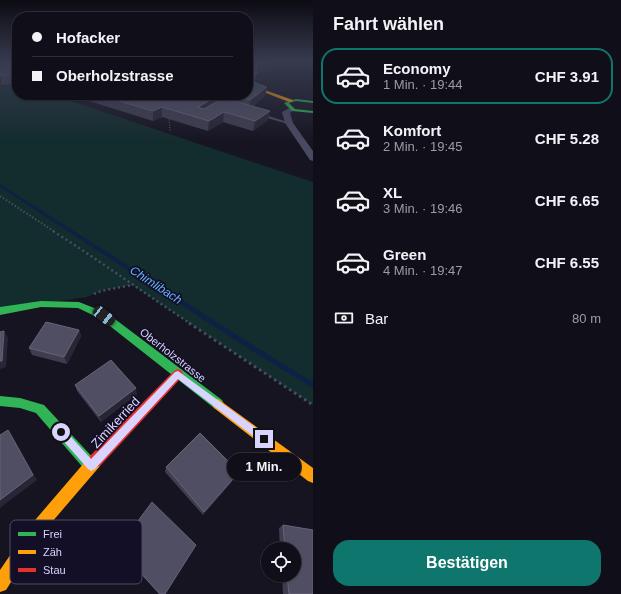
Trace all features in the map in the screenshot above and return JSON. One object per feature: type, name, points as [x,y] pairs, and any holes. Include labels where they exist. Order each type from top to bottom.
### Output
[{"type":"street","points":[[254,88],[291,105],[300,111],[313,112]]},
{"type":"street","points":[[312,102],[291,105],[286,112],[289,123],[313,158]]},
{"type":"street","points":[[302,140],[313,141]]},
{"type":"street","name":"Oberholzstrasse","points":[[0,311],[42,304],[79,305],[104,316],[313,476]]},
{"type":"street","name":"Zimikerried","points":[[44,520],[91,466],[178,374]]},
{"type":"street","points":[[0,401],[20,403],[40,409],[91,466]]},
{"type":"street","name":"Zimikerried","points":[[0,584],[10,569]]},
{"type":"lane","points":[[259,115],[289,123]]},
{"type":"path","points":[[169,112],[170,132]]},
{"type":"path","points":[[0,196],[118,273],[132,285],[313,405]]},
{"type":"path","points":[[79,305],[87,297],[101,291],[132,285]]},
{"type":"green space","points":[[0,88],[12,88],[12,100],[68,100],[313,182],[313,405],[132,285],[101,291],[87,297],[0,310]]},
{"type":"building","points":[[253,88],[266,88],[253,98]]},
{"type":"building","points":[[116,100],[210,100],[198,107],[204,109],[220,100],[230,100],[270,111],[255,121],[224,112],[209,121],[162,107],[153,111]]},
{"type":"building","points":[[46,322],[79,330],[64,357],[29,348]]},
{"type":"building","points":[[4,331],[2,361],[0,361],[0,332]]},
{"type":"building","points":[[111,360],[136,388],[99,416],[75,385]]},
{"type":"building","points":[[8,430],[33,475],[0,500],[0,435]]},
{"type":"building","points":[[200,433],[239,472],[204,512],[166,467]]},
{"type":"building","points":[[152,502],[196,545],[165,594],[160,594],[142,574],[142,520],[139,520]]},
{"type":"building","points":[[283,525],[313,530],[313,594],[289,594],[288,582],[301,582],[301,542],[284,542]]},
{"type":"waterway","name":"Chimlibach","points":[[0,185],[254,349],[313,385]]},
{"type":"traffic: fast","points":[[313,102],[296,100],[286,103],[294,110],[313,112]]},
{"type":"traffic: fast","points":[[0,311],[41,304],[79,305],[104,316],[218,404]]},
{"type":"traffic: fast","points":[[0,401],[20,403],[40,409],[91,466]]},
{"type":"traffic: slow","points":[[255,88],[291,101]]},
{"type":"traffic: slow","points":[[218,404],[313,476]]},
{"type":"traffic: slow","points":[[44,520],[95,461]]},
{"type":"traffic: slow","points":[[0,584],[10,569]]},
{"type":"traffic: jam","points":[[95,461],[178,374]]},
{"type":"route","points":[[61,432],[91,466],[178,374],[264,439]]}]
